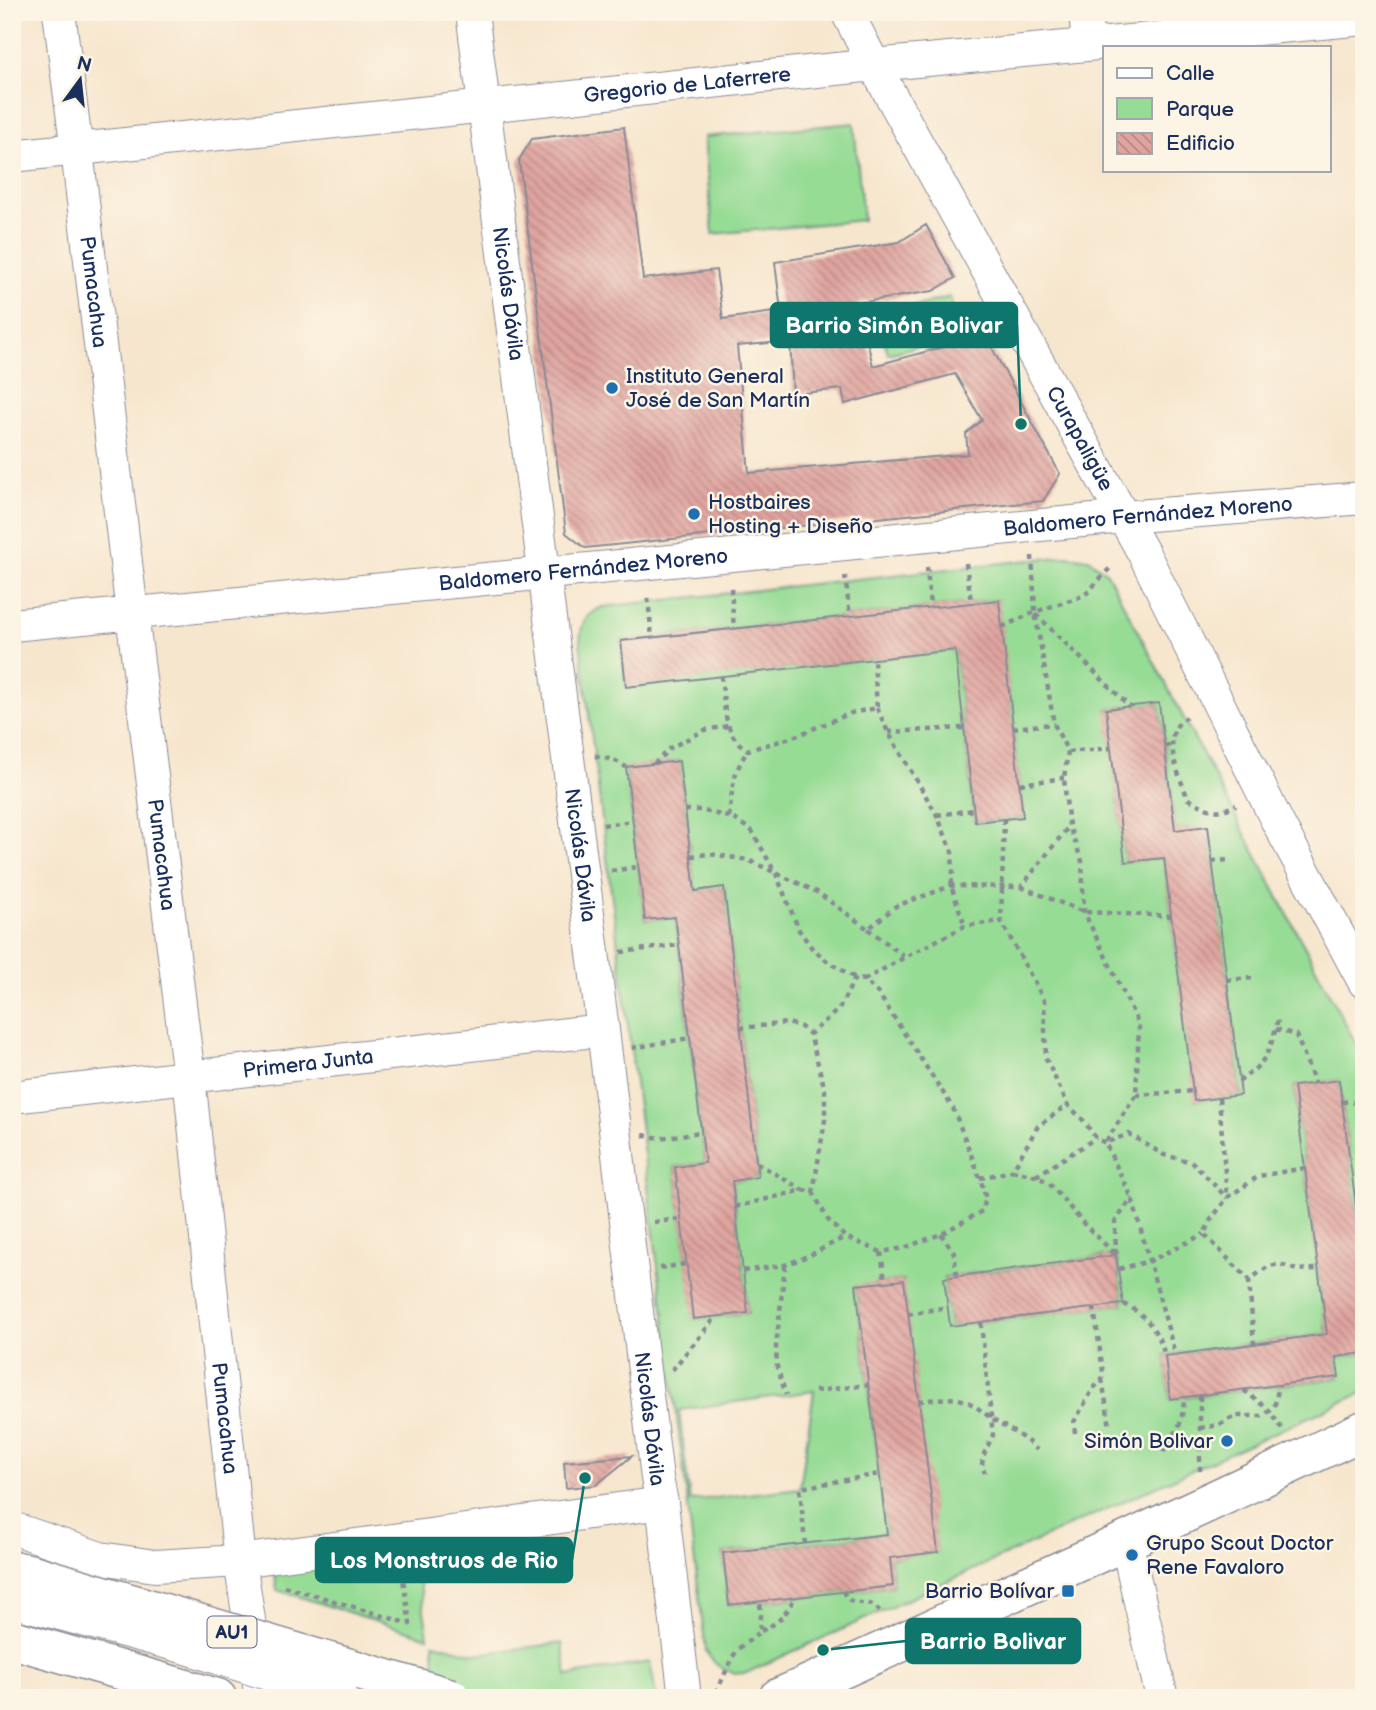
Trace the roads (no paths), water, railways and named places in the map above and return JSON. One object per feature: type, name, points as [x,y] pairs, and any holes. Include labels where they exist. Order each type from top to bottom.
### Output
[{"type":"main road","points":[[778,1698],[1364,1430]]},
{"type":"main road","name":"AU1","points":[[12,1570],[291,1649],[451,1698]]},
{"type":"main road","points":[[12,1639],[217,1698]]},
{"type":"street","name":"Pumacahua","points":[[59,12],[189,1077],[240,1561],[261,1698]]},
{"type":"street","name":"Nicolás Dávila","points":[[472,12],[543,572],[615,1040],[657,1478],[685,1698]]},
{"type":"street","name":"Curapaligüe","points":[[848,12],[874,65],[1124,517],[1277,821],[1359,966]]},
{"type":"street","points":[[1085,12],[1088,44]]},
{"type":"street","name":"Gregorio de Laferrere","points":[[12,156],[874,65],[1364,19]]},
{"type":"street","name":"Baldomero Fernández Moreno","points":[[12,625],[1124,517],[1364,498]]},
{"type":"street","name":"Primera Junta","points":[[12,1097],[189,1077],[615,1040]]},
{"type":"street","points":[[12,1528],[100,1558],[155,1566],[240,1561],[662,1503]]},
{"type":"street","points":[[1126,1541],[1162,1698]]},
{"type":"street","points":[[12,1601],[187,1648],[341,1698]]},
{"type":"place","name":"Instituto General José de San Martín","points":[[612,388]]},
{"type":"place","name":"Barrio Simón Bolivar","points":[[1021,424]]},
{"type":"place","name":"Hostbaires Hosting + Diseño","points":[[694,514]]},
{"type":"place","name":"Simón Bolivar","points":[[1227,1441]]},
{"type":"place","name":"Los Monstruos de Rio","points":[[585,1478]]},
{"type":"place","name":"Grupo Scout Doctor Rene Favaloro","points":[[1132,1555]]},
{"type":"place","name":"Barrio Bolívar","points":[[1068,1591]]},
{"type":"place","name":"Barrio Bolivar","points":[[823,1650]]}]
